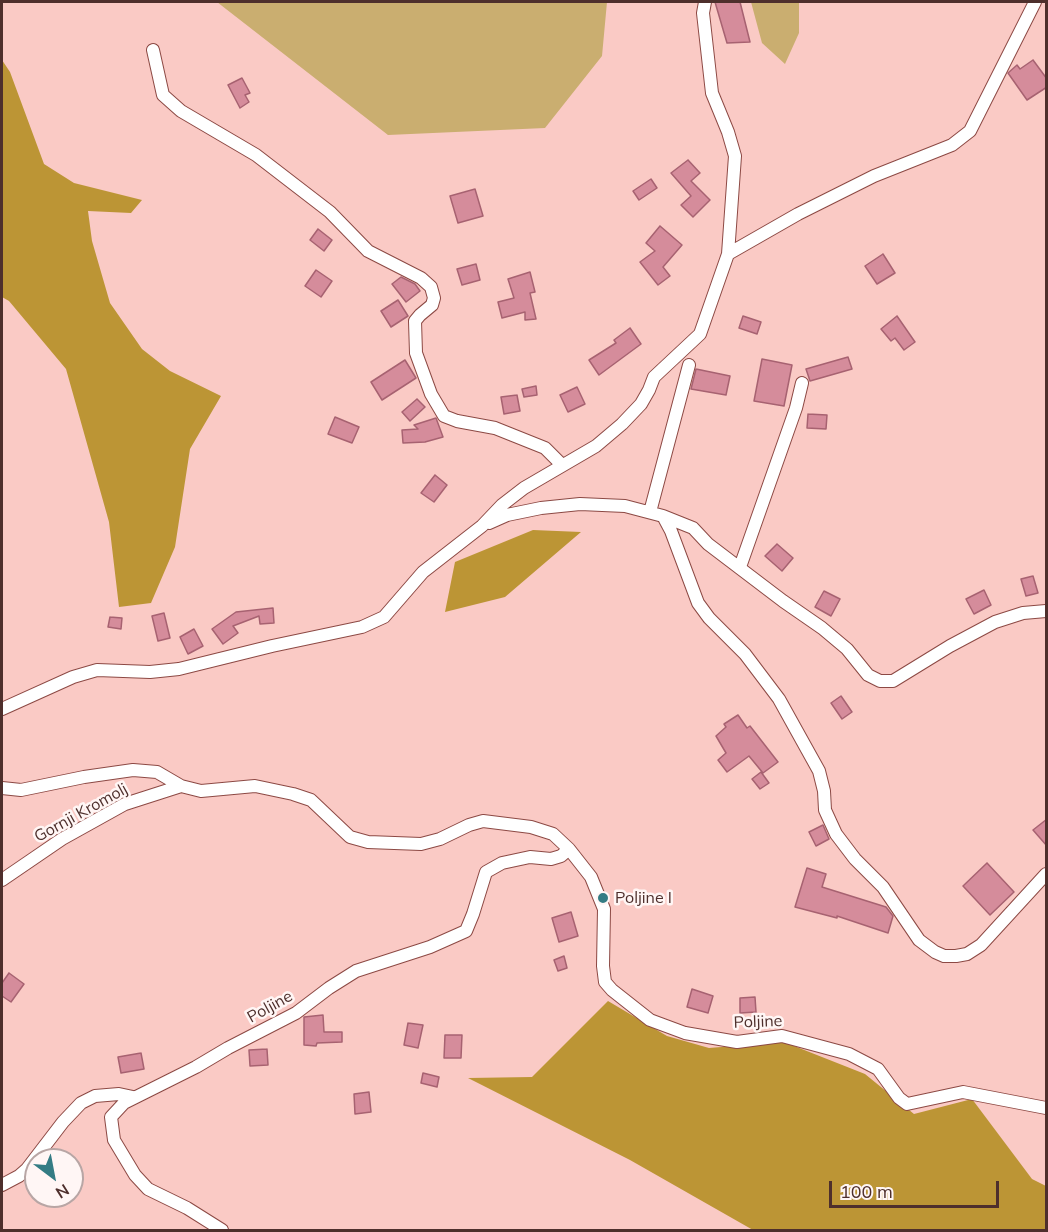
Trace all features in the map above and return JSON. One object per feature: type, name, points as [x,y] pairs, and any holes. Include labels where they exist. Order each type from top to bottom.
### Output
[{"type":"street","points":[[2,709],[73,677],[97,670],[150,672],[179,669],[362,627],[384,617],[423,572],[482,526],[502,505],[524,488],[596,446],[622,424],[641,404],[654,377],[665,364],[700,334],[728,254],[735,156],[712,93],[703,13],[705,2]]},
{"type":"street","points":[[728,254],[798,214],[874,176],[952,144],[970,131],[1035,2]]},
{"type":"street","points":[[153,50],[163,95],[181,111],[256,155],[330,212],[368,251],[422,278],[431,287],[434,298],[432,305],[416,321],[416,353],[431,394],[444,416],[457,421],[495,428],[544,448],[562,465]]},
{"type":"street","points":[[650,512],[689,365]]},
{"type":"street","points":[[740,567],[796,408],[802,383]]},
{"type":"street","points":[[482,526],[507,515],[541,508],[580,504],[625,507],[663,516],[693,528],[708,544],[822,628],[847,649],[868,675],[880,681],[892,681],[995,622],[1023,613],[1047,611]]},
{"type":"street","points":[[663,516],[671,531],[698,603],[709,618],[745,654],[779,699],[819,771],[824,791],[825,810],[836,834],[855,859],[883,887],[919,940],[934,952],[944,956],[967,954],[981,945],[1047,874]]},
{"type":"street","name":"Poljine","points":[[2,788],[21,790],[84,777],[133,771],[157,772],[181,786],[201,791],[255,786],[311,800],[350,837],[368,842],[421,844],[440,840],[469,825],[483,821],[531,826],[553,834],[569,849],[591,877],[603,909],[605,982],[650,1020],[695,1035],[737,1041],[782,1036],[849,1054],[878,1070],[899,1098],[907,1104],[963,1092],[1047,1108]]},
{"type":"street","name":"Gornji Kromolj","points":[[2,880],[62,839],[125,804],[181,786]]},
{"type":"street","name":"Poljine","points":[[222,1230],[187,1208],[148,1189],[135,1175],[114,1140],[111,1117],[133,1097],[196,1068],[228,1048],[296,1013],[356,970],[430,947],[466,931],[486,872],[502,863],[530,857],[551,859],[561,856],[569,849]]},
{"type":"street","points":[[2,1185],[27,1169],[63,1122],[81,1103],[95,1096],[119,1094],[133,1097]]},
{"type":"shaded area","points":[[217,2],[607,2],[602,56],[545,128],[388,135]]},
{"type":"shaded area","points":[[751,2],[799,2],[799,33],[785,64],[762,43]]},
{"type":"shaded area","points":[[2,60],[10,72],[44,164],[74,183],[142,200],[131,213],[88,211],[92,241],[110,303],[142,349],[170,371],[221,396],[190,449],[175,547],[151,603],[119,607],[109,522],[66,369],[9,301],[2,297]]},
{"type":"shaded area","points":[[533,530],[581,532],[505,597],[445,612],[455,562]]},
{"type":"shaded area","points":[[608,1001],[667,1036],[709,1048],[784,1042],[865,1074],[914,1114],[972,1099],[1032,1179],[1046,1186],[1046,1230],[753,1230],[630,1160],[468,1078],[532,1077]]},
{"type":"building","points":[[715,2],[740,2],[750,42],[727,43]]},
{"type":"building","points":[[1033,60],[1047,79],[1047,87],[1027,100],[1008,73],[1017,65],[1020,69]]},
{"type":"building","points":[[242,78],[250,93],[245,95],[249,102],[240,108],[228,85]]},
{"type":"building","points":[[688,160],[700,173],[691,181],[710,200],[693,217],[681,205],[691,196],[671,173]]},
{"type":"building","points":[[651,179],[657,188],[639,200],[633,191]]},
{"type":"building","points":[[475,189],[483,216],[458,223],[450,196]]},
{"type":"building","points":[[660,226],[682,245],[663,267],[670,276],[658,285],[640,262],[655,251],[646,243]]},
{"type":"building","points":[[318,229],[332,240],[324,251],[310,240]]},
{"type":"building","points":[[883,254],[895,273],[877,284],[865,266]]},
{"type":"building","points":[[476,264],[480,280],[462,285],[457,269]]},
{"type":"building","points":[[316,270],[332,281],[321,297],[305,286]]},
{"type":"building","points":[[530,272],[535,292],[530,293],[536,319],[525,320],[525,312],[502,318],[498,302],[514,298],[508,279]]},
{"type":"building","points":[[401,277],[415,284],[420,291],[406,302],[392,284]]},
{"type":"building","points":[[398,300],[408,316],[391,327],[381,311]]},
{"type":"building","points":[[743,316],[761,322],[757,334],[739,328]]},
{"type":"building","points":[[897,316],[915,342],[904,350],[895,338],[891,341],[881,329]]},
{"type":"building","points":[[630,328],[641,344],[599,375],[589,360],[616,343],[614,340]]},
{"type":"building","points":[[848,357],[852,369],[810,381],[806,369]]},
{"type":"building","points":[[762,359],[792,365],[784,406],[754,401]]},
{"type":"building","points":[[405,360],[416,378],[382,400],[371,382]]},
{"type":"building","points":[[696,369],[730,376],[726,395],[691,389]]},
{"type":"building","points":[[536,386],[537,395],[524,397],[522,389]]},
{"type":"building","points":[[577,387],[585,404],[568,412],[560,395]]},
{"type":"building","points":[[517,395],[520,411],[504,414],[501,397]]},
{"type":"building","points":[[417,399],[425,407],[410,421],[402,412]]},
{"type":"building","points":[[808,414],[827,415],[826,429],[807,428]]},
{"type":"building","points":[[335,417],[359,427],[352,443],[328,434]]},
{"type":"building","points":[[436,418],[443,437],[425,442],[403,443],[402,430],[418,429],[414,425]]},
{"type":"building","points":[[435,475],[447,485],[434,502],[421,493]]},
{"type":"building","points":[[777,544],[793,558],[782,571],[765,556]]},
{"type":"building","points":[[1033,576],[1038,593],[1026,596],[1021,579]]},
{"type":"building","points":[[984,590],[991,605],[974,614],[966,599]]},
{"type":"building","points":[[824,591],[840,599],[831,616],[815,607]]},
{"type":"building","points":[[273,608],[274,623],[260,624],[259,616],[233,626],[238,633],[223,644],[212,629],[236,612]]},
{"type":"building","points":[[164,613],[170,638],[158,641],[152,616]]},
{"type":"building","points":[[110,617],[122,618],[121,629],[108,627]]},
{"type":"building","points":[[194,629],[203,646],[188,654],[180,637]]},
{"type":"building","points":[[841,696],[852,712],[842,719],[831,703]]},
{"type":"building","points":[[738,715],[747,728],[750,726],[778,762],[763,773],[749,756],[727,772],[718,760],[726,753],[716,736],[726,727],[724,724]]},
{"type":"building","points":[[761,772],[769,783],[760,789],[752,779]]},
{"type":"building","points":[[1047,819],[1047,846],[1033,830]]},
{"type":"building","points":[[823,825],[829,839],[816,846],[809,832]]},
{"type":"building","points":[[987,863],[1014,892],[990,915],[963,886]]},
{"type":"building","points":[[807,868],[826,874],[822,887],[886,907],[893,916],[888,933],[837,916],[837,918],[795,907]]},
{"type":"building","points":[[571,912],[578,936],[559,942],[552,918]]},
{"type":"building","points":[[564,956],[567,968],[558,971],[554,960]]},
{"type":"building","points":[[9,973],[24,984],[11,1002],[2,996],[2,983]]},
{"type":"building","points":[[692,989],[713,996],[708,1013],[687,1007]]},
{"type":"building","points":[[755,997],[756,1012],[740,1013],[740,998]]},
{"type":"building","points":[[323,1015],[324,1032],[342,1032],[342,1042],[317,1043],[316,1046],[304,1045],[304,1017]]},
{"type":"building","points":[[408,1023],[423,1025],[418,1048],[404,1045]]},
{"type":"building","points":[[445,1035],[462,1035],[461,1058],[444,1058]]},
{"type":"building","points":[[267,1049],[268,1065],[250,1066],[249,1050]]},
{"type":"building","points":[[141,1053],[144,1069],[121,1073],[118,1057]]},
{"type":"building","points":[[423,1073],[439,1077],[437,1087],[421,1083]]},
{"type":"building","points":[[369,1092],[371,1112],[355,1114],[354,1094]]},
{"type":"place","name":"Poljine I","points":[[603,898]]}]
